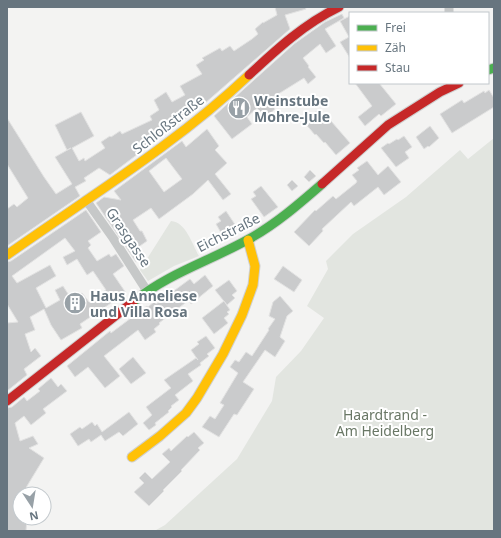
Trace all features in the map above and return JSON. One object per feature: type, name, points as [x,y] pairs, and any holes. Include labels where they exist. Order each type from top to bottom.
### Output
[{"type":"street","name":"Schloßstraße","points":[[7,255],[135,167],[231,93],[280,46],[296,33],[329,11],[339,7]]},
{"type":"street","name":"Eichstraße","points":[[7,401],[147,291],[180,272],[248,240],[281,219],[388,125],[440,92],[457,84]]},
{"type":"street","name":"Grasgasse","points":[[86,200],[113,238],[147,291]]},
{"type":"street","points":[[132,458],[158,439],[187,412],[227,347],[240,321],[254,282],[254,257],[248,240]]},
{"type":"green space","name":"Haardtrand - Am Heidelberg","points":[[494,138],[494,531],[137,531],[156,530],[165,525],[237,459],[272,401],[276,377],[301,351],[324,318],[307,306],[328,269],[326,261],[353,234],[406,197],[460,150],[468,159]]},
{"type":"green space","points":[[171,221],[176,222],[185,229],[199,256],[174,266],[148,281],[140,270]]},
{"type":"building","points":[[275,7],[305,7],[306,9],[285,15],[290,29],[204,104],[198,97],[189,105],[194,112],[110,175],[99,168],[84,178],[86,181],[75,187],[80,196],[7,246],[7,209],[14,204],[17,207],[28,198],[7,164],[7,118],[56,194],[72,184],[55,157],[71,148],[67,150],[55,125],[81,112],[94,136],[72,148],[79,161],[84,158],[85,161],[105,148],[101,142],[110,136],[111,137],[120,131],[122,134],[152,120],[150,116],[159,110],[154,100],[166,92],[172,102],[185,95],[180,86],[202,74],[196,65],[204,60],[202,58],[220,48],[222,51],[230,46],[234,51],[252,39],[258,34],[255,29],[263,22],[277,15]]},
{"type":"building","points":[[342,14],[344,18],[325,29],[336,46],[326,53],[320,44],[303,58],[316,77],[308,84],[304,78],[267,101],[275,109],[266,117],[257,108],[247,117],[252,124],[232,139],[214,116],[294,44],[325,22]]},
{"type":"building","points":[[349,16],[349,37],[340,21]]},
{"type":"building","points":[[349,37],[349,56],[340,42]]},
{"type":"building","points":[[356,84],[380,84],[396,104],[381,116],[379,114],[365,126],[358,117],[372,106]]},
{"type":"building","points":[[489,90],[494,98],[494,107],[452,133],[440,114],[462,100],[464,103],[484,91],[485,93]]},
{"type":"building","points":[[318,110],[329,123],[331,121],[350,143],[336,155],[304,122]]},
{"type":"building","points":[[430,126],[439,138],[429,147],[428,146],[424,149],[416,137]]},
{"type":"building","points":[[207,129],[219,146],[215,150],[227,163],[215,174],[231,194],[223,200],[208,180],[193,194],[159,219],[151,208],[133,220],[140,231],[142,231],[147,241],[137,248],[143,258],[136,262],[96,203],[104,197],[121,200],[114,191],[182,141],[186,147]],"holes":[[[166,158],[182,179],[164,192],[149,171]]]},
{"type":"building","points":[[404,136],[412,147],[405,152],[409,158],[396,167],[381,148]]},
{"type":"building","points":[[367,161],[378,175],[388,166],[401,182],[384,195],[378,187],[354,206],[351,202],[322,229],[323,231],[309,246],[294,232],[315,210],[316,211],[333,196],[336,199],[356,183],[357,181],[352,175],[359,170],[357,168]]},
{"type":"building","points":[[310,170],[316,176],[309,182],[304,177]]},
{"type":"building","points":[[292,180],[298,186],[292,191],[287,185]]},
{"type":"building","points":[[261,186],[278,207],[264,217],[251,199],[256,196],[253,192]]},
{"type":"building","points":[[86,210],[101,232],[88,241],[91,245],[88,248],[97,261],[109,254],[111,257],[116,254],[124,266],[113,274],[126,293],[80,324],[82,328],[61,340],[51,325],[44,309],[30,317],[35,330],[25,334],[31,352],[35,348],[41,356],[24,369],[27,375],[7,391],[7,323],[18,322],[7,304],[7,262],[11,261]],"holes":[[[65,238],[75,251],[63,257],[67,265],[77,259],[87,275],[93,271],[106,290],[89,302],[82,293],[72,300],[63,286],[55,290],[60,300],[46,308],[36,288],[56,276],[50,265],[17,283],[12,276]]]},
{"type":"building","points":[[226,211],[238,229],[224,238],[216,224],[221,221],[218,217]]},
{"type":"building","points":[[283,266],[302,280],[294,292],[274,279]]},
{"type":"building","points":[[205,275],[213,286],[191,304],[189,300],[159,323],[160,324],[154,329],[156,332],[145,340],[138,330],[104,356],[120,376],[105,388],[88,367],[75,377],[67,366],[110,331],[111,333],[147,306],[148,307],[155,301],[156,304],[190,279],[194,284]]},
{"type":"building","points":[[229,280],[237,291],[232,295],[235,298],[227,305],[215,290]]},
{"type":"building","points":[[280,296],[293,311],[287,316],[280,337],[285,341],[275,357],[265,350],[243,382],[254,389],[237,415],[234,414],[219,437],[202,427],[210,416],[215,419],[224,405],[220,403],[238,373],[230,367],[235,360],[239,362],[246,352],[252,356],[269,330],[268,329],[275,319],[269,316],[273,302]]},
{"type":"building","points":[[224,301],[230,310],[227,312],[229,314],[224,318],[228,323],[214,334],[202,318]]},
{"type":"building","points":[[206,336],[215,348],[207,354],[209,356],[200,363],[201,365],[188,374],[193,381],[175,395],[179,400],[171,406],[172,407],[168,411],[169,412],[155,423],[156,425],[149,430],[143,423],[152,415],[146,407],[171,388],[164,380],[196,358],[198,360],[191,350],[199,344],[197,342]]},
{"type":"building","points":[[133,357],[146,373],[131,384],[119,369]]},
{"type":"building","points":[[51,378],[58,387],[61,384],[67,391],[43,409],[46,413],[31,425],[24,416],[15,423],[20,441],[33,436],[38,444],[29,448],[44,458],[27,486],[12,486],[12,526],[26,526],[26,531],[7,531],[7,408],[12,407],[24,397],[27,401],[40,391],[38,389]]},
{"type":"building","points":[[129,412],[138,424],[123,436],[119,432],[105,441],[101,435],[91,442],[89,439],[78,446],[70,434],[80,427],[82,429],[92,422],[95,426],[97,424],[102,432]]},
{"type":"building","points":[[194,432],[204,443],[198,448],[200,450],[149,506],[134,492],[144,483],[139,478],[145,472],[152,479],[170,462],[162,454],[169,448],[171,451],[187,436],[188,437]]},
{"type":"traffic: fast","points":[[489,70],[494,68]]},
{"type":"traffic: fast","points":[[133,302],[175,275],[234,247],[269,227],[322,184]]},
{"type":"traffic: slow","points":[[7,255],[162,147],[192,124],[249,75]]},
{"type":"traffic: slow","points":[[132,457],[160,436],[186,413],[197,398],[223,354],[242,315],[253,285],[255,266],[248,240]]},
{"type":"traffic: jam","points":[[249,75],[303,29],[339,7]]},
{"type":"traffic: jam","points":[[322,184],[388,125],[440,92],[457,84]]},
{"type":"traffic: jam","points":[[7,401],[133,302]]},
{"type":"place","name":"Weinstube Mohre-Jule","points":[[239,108]]},
{"type":"place","name":"Haus Anneliese und Villa Rosa","points":[[75,303]]}]
